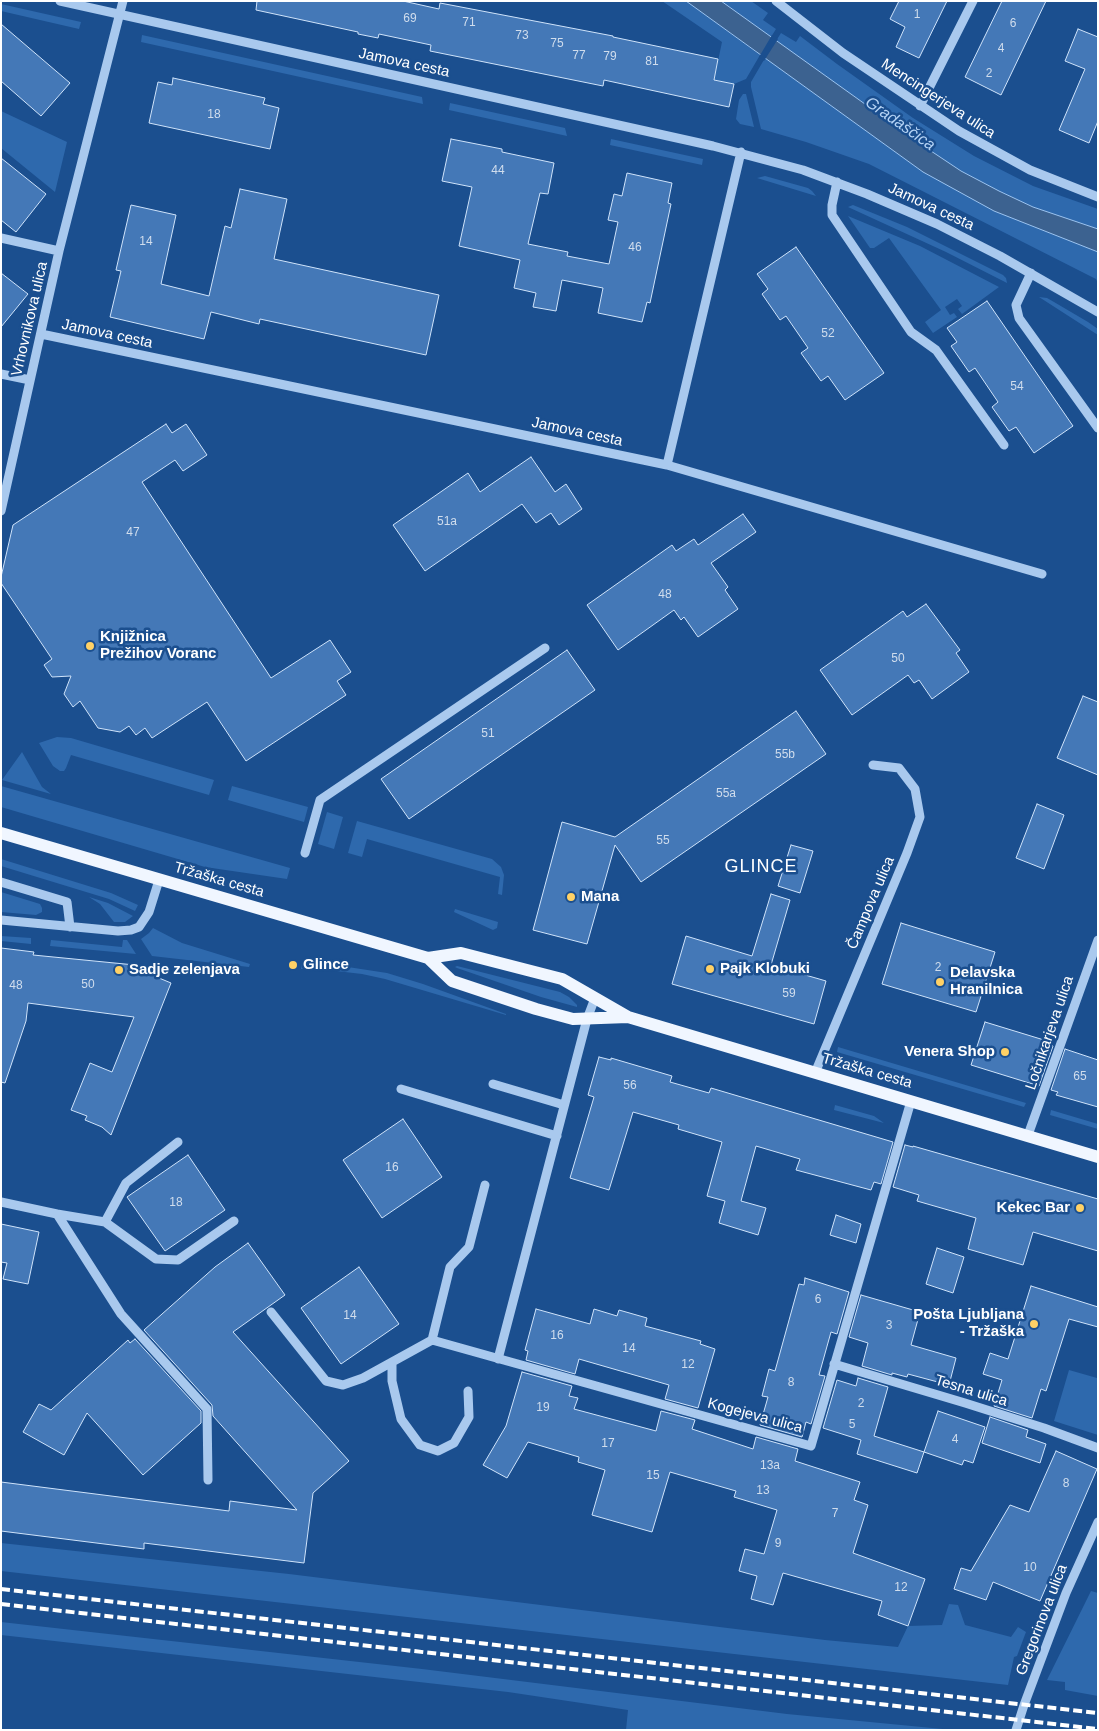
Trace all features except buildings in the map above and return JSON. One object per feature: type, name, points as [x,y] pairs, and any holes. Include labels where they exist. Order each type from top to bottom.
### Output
[{"type":"main road","name":"Tržaška cesta","points":[[1,833],[428,958],[461,953],[562,979],[628,1017],[1098,1157]]},
{"type":"main road","name":"Tržaška cesta","points":[[428,958],[452,981],[536,1009],[573,1019],[628,1017]]},
{"type":"street","name":"Jamova cesta","points":[[60,1],[741,152],[837,182],[937,224],[1031,273],[1098,312]]},
{"type":"street","name":"Vrhovnikova ulica","points":[[1,510],[59,251],[123,1]]},
{"type":"street","name":"Mencingerjeva ulica","points":[[776,1],[843,53],[959,131],[995,152],[1052,180],[1098,196]]},
{"type":"street","points":[[920,106],[973,1]]},
{"type":"street","points":[[667,465],[741,152]]},
{"type":"street","points":[[837,182],[832,215],[911,332],[936,350],[1004,445]]},
{"type":"street","name":"Vrhovnikova ulica","points":[[1,238],[59,251]]},
{"type":"street","points":[[1031,273],[1016,305],[1019,318],[1098,428]]},
{"type":"street","name":"Jamova cesta","points":[[41,334],[667,465],[1042,574]]},
{"type":"street","points":[[1,374],[30,380]]},
{"type":"street","points":[[305,853],[320,800],[545,648]]},
{"type":"street","name":"Čampova ulica","points":[[815,1073],[828,1038],[907,854],[920,817],[915,789],[899,768],[873,765]]},
{"type":"street","points":[[1,920],[118,931],[135,929],[139,927],[149,912],[159,880]]},
{"type":"street","points":[[1,882],[67,902],[70,927]]},
{"type":"street","name":"Ločnikarjeva ulica","points":[[1028,1135],[1098,940]]},
{"type":"street","points":[[498,1359],[587,1019],[595,998]]},
{"type":"street","points":[[493,1084],[564,1105]]},
{"type":"street","points":[[401,1089],[557,1136]]},
{"type":"street","name":"Kogejeva ulica","points":[[432,1340],[811,1446],[911,1101]]},
{"type":"street","points":[[105,1222],[126,1183],[178,1142]]},
{"type":"street","points":[[271,1312],[326,1381],[343,1386],[363,1378],[432,1340],[450,1267],[469,1247],[485,1185]]},
{"type":"street","points":[[1,1202],[105,1222],[156,1259],[178,1260],[234,1221]]},
{"type":"street","points":[[57,1214],[121,1314],[208,1409],[208,1480]]},
{"type":"street","points":[[392,1362],[392,1382],[401,1419],[420,1445],[438,1451],[454,1442],[469,1416],[468,1391]]},
{"type":"street","name":"Tesna ulica","points":[[834,1364],[1044,1428],[1098,1448]]},
{"type":"street","name":"Gregorinova ulica","points":[[1016,1730],[1066,1593],[1098,1522]]},
{"type":"shaded area","points":[[662,1],[686,1],[760,55],[746,79],[734,84],[714,80],[722,42]]},
{"type":"shaded area","points":[[686,1],[721,1],[961,171],[1033,207],[1098,229],[1098,252],[994,211],[923,172]]},
{"type":"shaded area","points":[[721,1],[751,1],[768,13],[763,20],[776,29],[771,37]]},
{"type":"shaded area","points":[[1,4],[81,22],[79,29],[1,11]]},
{"type":"shaded area","points":[[781,33],[796,42],[800,36],[913,118],[974,156],[1033,186],[1098,209],[1098,229],[1033,207],[961,171],[776,41]]},
{"type":"shaded area","points":[[142,35],[422,97],[423,104],[141,42]]},
{"type":"shaded area","points":[[765,58],[923,172],[994,211],[1098,252],[1098,283],[1096,279],[869,164],[806,142],[761,129],[751,82]]},
{"type":"shaded area","points":[[743,94],[746,94],[754,127],[740,124],[736,119],[739,100]]},
{"type":"shaded area","points":[[450,103],[565,128],[567,136],[449,110]]},
{"type":"shaded area","points":[[1,111],[67,142],[55,192],[1,148]]},
{"type":"shaded area","points":[[611,139],[703,159],[702,165],[610,145]]},
{"type":"shaded area","points":[[765,176],[808,188],[816,196],[757,178]]},
{"type":"shaded area","points":[[853,205],[907,227],[1003,275],[1007,283],[946,252],[848,207]]},
{"type":"shaded area","points":[[848,216],[920,246],[999,287],[962,314],[958,309],[962,306],[957,299],[945,307],[950,315],[954,313],[957,317],[933,333],[925,322],[941,310],[889,238],[874,248],[870,248]]},
{"type":"shaded area","points":[[1039,297],[1047,298],[1088,322],[1098,329],[1098,335]]},
{"type":"shaded area","points":[[57,737],[71,738],[214,780],[209,795],[71,755],[64,771],[60,771],[53,766],[39,743]]},
{"type":"shaded area","points":[[22,752],[42,787],[51,794],[2,780]]},
{"type":"shaded area","points":[[1,786],[290,868],[287,879],[205,867],[1,807]]},
{"type":"shaded area","points":[[232,786],[308,807],[304,822],[228,800]]},
{"type":"shaded area","points":[[327,812],[343,817],[334,849],[318,844]]},
{"type":"shaded area","points":[[357,821],[492,859],[501,867],[504,875],[502,895],[498,894],[500,877],[367,839],[362,857],[348,853]]},
{"type":"shaded area","points":[[1,859],[111,893],[138,905],[135,911],[109,899],[1,866]]},
{"type":"shaded area","points":[[1,892],[40,904],[42,912],[36,915],[1,912]]},
{"type":"shaded area","points":[[89,897],[108,903],[133,916],[125,922],[114,922],[100,904]]},
{"type":"shaded area","points":[[455,909],[498,922],[497,928],[493,930],[454,912]]},
{"type":"shaded area","points":[[153,928],[182,943],[250,964],[249,967],[152,956],[141,939]]},
{"type":"shaded area","points":[[1,936],[31,938],[31,944],[1,941]]},
{"type":"shaded area","points":[[51,940],[122,947],[123,940],[127,940],[136,954],[50,946]]},
{"type":"shaded area","points":[[302,960],[387,973],[423,984],[506,1015],[385,979],[362,974],[301,969]]},
{"type":"shaded area","points":[[455,967],[560,992],[569,997],[577,1007],[541,997]]},
{"type":"shaded area","points":[[838,1047],[1026,1103],[1024,1107],[837,1052]]},
{"type":"shaded area","points":[[835,1105],[874,1116],[884,1123],[834,1110]]},
{"type":"shaded area","points":[[1051,1110],[1098,1124],[1098,1129],[1050,1115]]},
{"type":"shaded area","points":[[1069,1370],[1097,1378],[1098,1376],[1098,1435],[1054,1421]]},
{"type":"shaded area","points":[[1,1543],[289,1574],[825,1640],[898,1647],[908,1626],[942,1625],[949,1604],[958,1605],[965,1625],[1011,1637],[1018,1627],[1026,1632],[1017,1656],[1014,1657],[1008,1685],[1,1571]]},
{"type":"shaded area","points":[[1091,1591],[1098,1593],[1098,1696],[1065,1690],[1065,1682],[1047,1680]]},
{"type":"shaded area","points":[[1,1622],[422,1669],[787,1714],[953,1730],[626,1730],[628,1710],[508,1692],[1,1635]]},
{"type":"pier","points":[[772,35],[778,39],[764,61],[759,57]]},
{"type":"railway","points":[[1,1589],[1098,1713]]},
{"type":"railway","points":[[1,1604],[1098,1729]]},
{"type":"place","name":"Knjižnica Prežihov Voranc","points":[[90,646]]},
{"type":"place","name":"Mana","points":[[571,897]]},
{"type":"place","name":"Glince","points":[[293,965]]},
{"type":"place","name":"Pajk Klobuki","points":[[710,969]]},
{"type":"place","name":"Sadje zelenjava","points":[[119,970]]},
{"type":"place","name":"Delavska Hranilnica","points":[[940,982]]},
{"type":"place","name":"Venera Shop","points":[[1005,1052]]},
{"type":"place","name":"Kekec Bar","points":[[1080,1208]]},
{"type":"place","name":"Pošta Ljubljana - Tržaška","points":[[1034,1324]]},
{"type":"district","name":"GLINCE","points":[[761,867]]},
{"type":"water label","name":"Gradaščica","points":[[900,124]]}]
